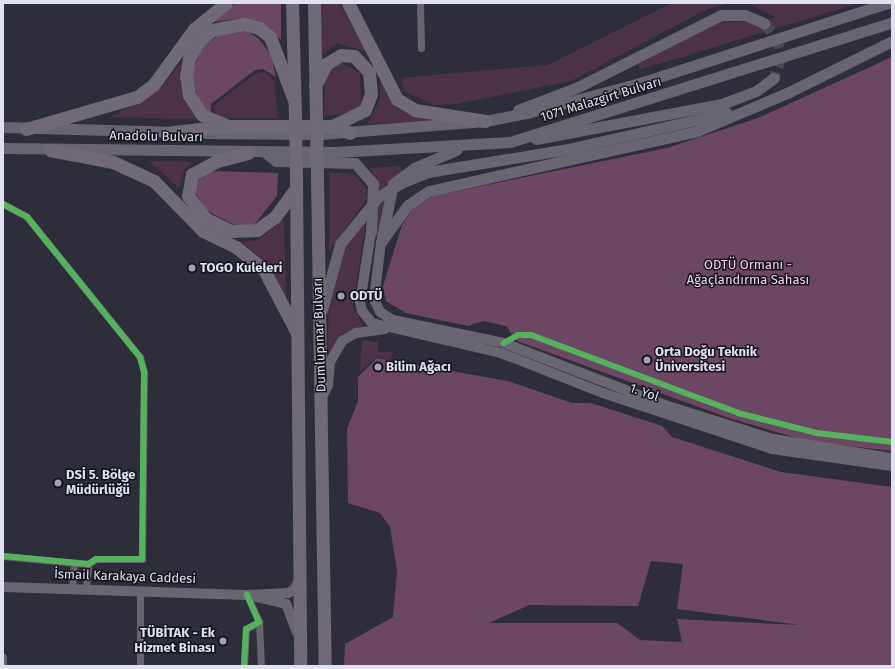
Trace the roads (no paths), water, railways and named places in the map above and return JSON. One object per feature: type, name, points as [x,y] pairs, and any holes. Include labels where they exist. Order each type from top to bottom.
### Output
[{"type":"highway","points":[[26,129],[137,97],[154,84],[194,29],[226,3]]},
{"type":"highway","name":"Dumlupınar Bulvarı","points":[[292,3],[298,335],[300,666]]},
{"type":"highway","name":"Dumlupınar Bulvarı","points":[[314,3],[318,328],[322,397],[325,666]]},
{"type":"highway","points":[[348,3],[397,99],[415,110],[485,121]]},
{"type":"highway","points":[[228,126],[202,115],[189,94],[186,77],[189,58],[199,41],[212,30],[244,24],[265,33],[277,49],[294,100]]},
{"type":"highway","points":[[315,86],[326,64],[341,55],[354,56],[369,72],[371,94],[365,110],[332,126]]},
{"type":"highway","points":[[173,132],[228,126],[332,126],[350,133]]},
{"type":"highway","points":[[50,150],[113,162],[154,181],[203,231],[241,250],[264,270],[278,291],[298,335]]},
{"type":"highway","points":[[248,153],[215,162],[192,174],[188,196],[205,218],[231,232],[257,230],[275,217],[296,182]]},
{"type":"main road","name":"1071 Malazgirt Bulvarı","points":[[304,134],[350,133],[485,121],[598,96],[888,3]]},
{"type":"main road","points":[[485,121],[578,87],[721,15],[745,15],[764,23]]},
{"type":"main road","name":"1071 Malazgirt Bulvarı","points":[[308,152],[368,151],[467,146],[510,142],[892,22]]},
{"type":"main road","points":[[381,242],[408,205],[429,191],[697,131],[743,110],[787,93],[892,41]]},
{"type":"main road","points":[[510,142],[554,138],[722,104],[756,91],[774,78]]},
{"type":"main road","points":[[318,328],[340,244],[378,197],[408,180],[428,172],[568,149],[743,110]]},
{"type":"main road","name":"Anadolu Bulvarı","points":[[3,128],[304,134]]},
{"type":"main road","points":[[394,323],[380,312],[374,299],[381,242],[393,184],[426,162],[467,146]]},
{"type":"main road","name":"Anadolu Bulvarı","points":[[3,148],[248,153],[308,152]]},
{"type":"main road","points":[[266,153],[276,161],[355,163],[368,151]]},
{"type":"main road","points":[[355,163],[373,184],[371,232],[361,293],[362,311],[372,323],[394,323],[452,332],[473,341]]},
{"type":"main road","points":[[322,397],[328,385],[330,362],[342,341],[356,333],[394,323]]},
{"type":"main road","name":"1. Yol","points":[[394,323],[473,341],[504,343],[637,400],[772,449],[892,466]]},
{"type":"main road","name":"1. Yol","points":[[637,400],[773,438],[892,458]]},
{"type":"main road","name":"İsmail Karakaya Caddesi","points":[[3,587],[72,587],[140,592],[247,595],[294,590],[298,585],[300,563]]},
{"type":"main road","name":"İsmail Karakaya Caddesi","points":[[247,595],[286,604],[300,640]]},
{"type":"street","points":[[420,3],[421,48]]},
{"type":"street","points":[[3,204],[27,216],[140,357],[144,372],[142,559],[96,559],[88,564],[3,556]]},
{"type":"street","points":[[72,587],[74,563]]},
{"type":"street","points":[[86,588],[88,564]]},
{"type":"street","points":[[140,592],[140,666]]},
{"type":"street","points":[[247,595],[259,622],[261,666]]},
{"type":"street","points":[[244,666],[246,629],[259,622]]},
{"type":"street","points":[[3,657],[3,666]]},
{"type":"tunnel","points":[[764,23],[776,37],[781,56],[774,78]]},
{"type":"place","name":"TOGO Kuleleri","points":[[192,268]]},
{"type":"place","name":"ODTÜ","points":[[341,296]]},
{"type":"place","name":"Orta Doğu Teknik Üniversitesi","points":[[647,360]]},
{"type":"place","name":"Bilim Ağacı","points":[[378,367]]},
{"type":"place","name":"DSİ 5. Bölge Müdürlüğü","points":[[58,483]]},
{"type":"place","name":"TÜBİTAK - Ek Hizmet Binası","points":[[223,641]]},
{"type":"park label","name":"ODTÜ Ormanı - Ağaçlandırma Sahası","points":[[748,274]]}]
